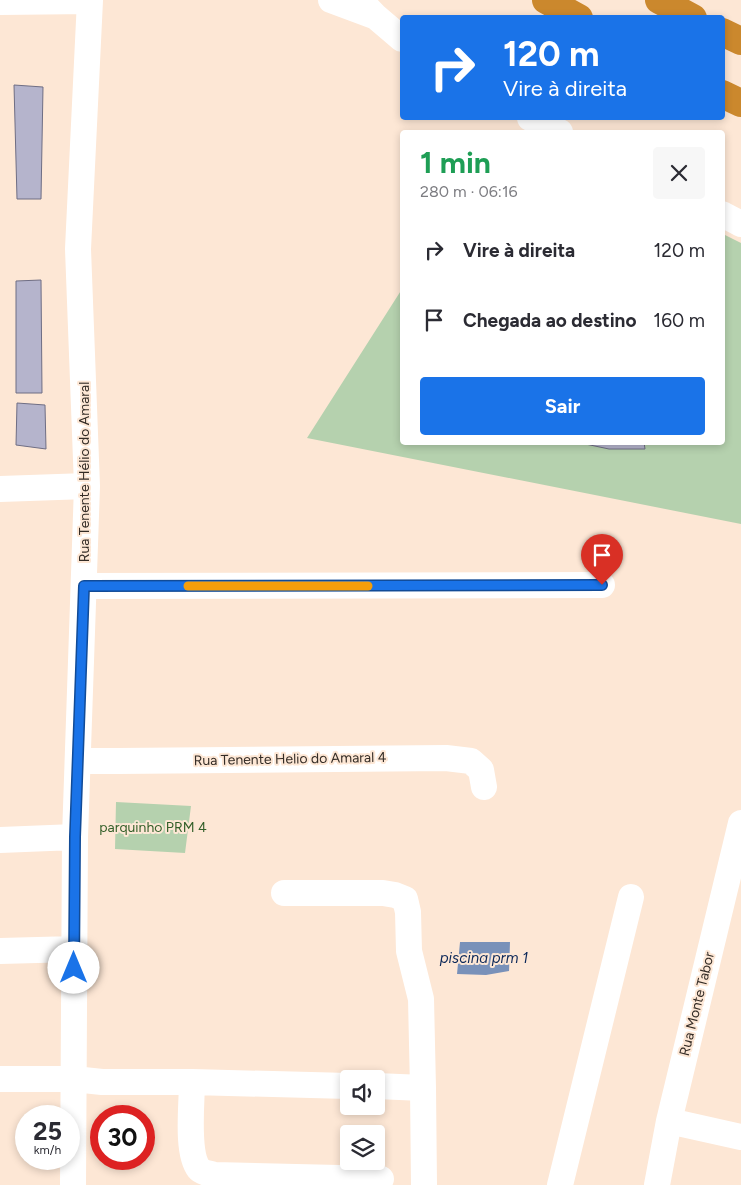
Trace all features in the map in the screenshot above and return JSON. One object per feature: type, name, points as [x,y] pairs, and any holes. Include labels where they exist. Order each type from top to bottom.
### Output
[{"type":"highway","points":[[546,0],[574,15]]},
{"type":"highway","points":[[659,0],[688,15]]},
{"type":"highway","points":[[725,33],[741,41]]},
{"type":"highway","points":[[725,95],[741,103]]},
{"type":"street","points":[[330,0],[367,8],[400,37]]},
{"type":"street","points":[[0,2],[90,1]]},
{"type":"street","name":"Rua Tenente Hélio do Amaral","points":[[73,1185],[75,837],[87,486],[78,250],[90,1]]},
{"type":"street","points":[[534,120],[556,130]]},
{"type":"street","points":[[725,216],[741,224]]},
{"type":"street","points":[[0,489],[87,486]]},
{"type":"street","points":[[84,586],[602,585]]},
{"type":"street","name":"Rua Tenente Helio do Amaral 4","points":[[78,760],[446,758],[471,761],[481,770],[484,787]]},
{"type":"street","name":"Rua Monte Tabor","points":[[657,1185],[669,1121],[741,823]]},
{"type":"street","points":[[0,840],[75,837]]},
{"type":"street","points":[[284,893],[383,893],[405,899],[408,912],[409,951],[421,999],[424,1185]]},
{"type":"street","points":[[560,1185],[631,897]]},
{"type":"street","points":[[0,951],[74,949]]},
{"type":"street","points":[[0,1079],[340,1086]]},
{"type":"street","points":[[192,1082],[191,1144],[194,1161],[201,1171],[214,1175],[381,1179]]},
{"type":"street","points":[[385,1086],[423,1088]]},
{"type":"street","points":[[669,1121],[741,1137]]},
{"type":"green space","points":[[725,235],[741,243],[741,524],[307,438],[400,292],[400,445],[725,445]]},
{"type":"green space","name":"parquinho PRM 4","points":[[116,802],[191,806],[185,853],[115,849]]},
{"type":"water","name":"piscina prm 1","points":[[460,942],[510,942],[509,971],[486,975],[457,974]]},
{"type":"building","points":[[14,85],[43,87],[41,199],[17,199]]},
{"type":"building","points":[[41,280],[42,393],[16,393],[16,281]]},
{"type":"building","points":[[17,403],[45,405],[46,449],[16,445]]},
{"type":"building","points":[[590,445],[644,445],[645,449],[609,449]]},
{"type":"slow traffic","points":[[188,586],[368,586]]},
{"type":"route","points":[[74,968],[75,837],[84,586],[602,585]]}]
